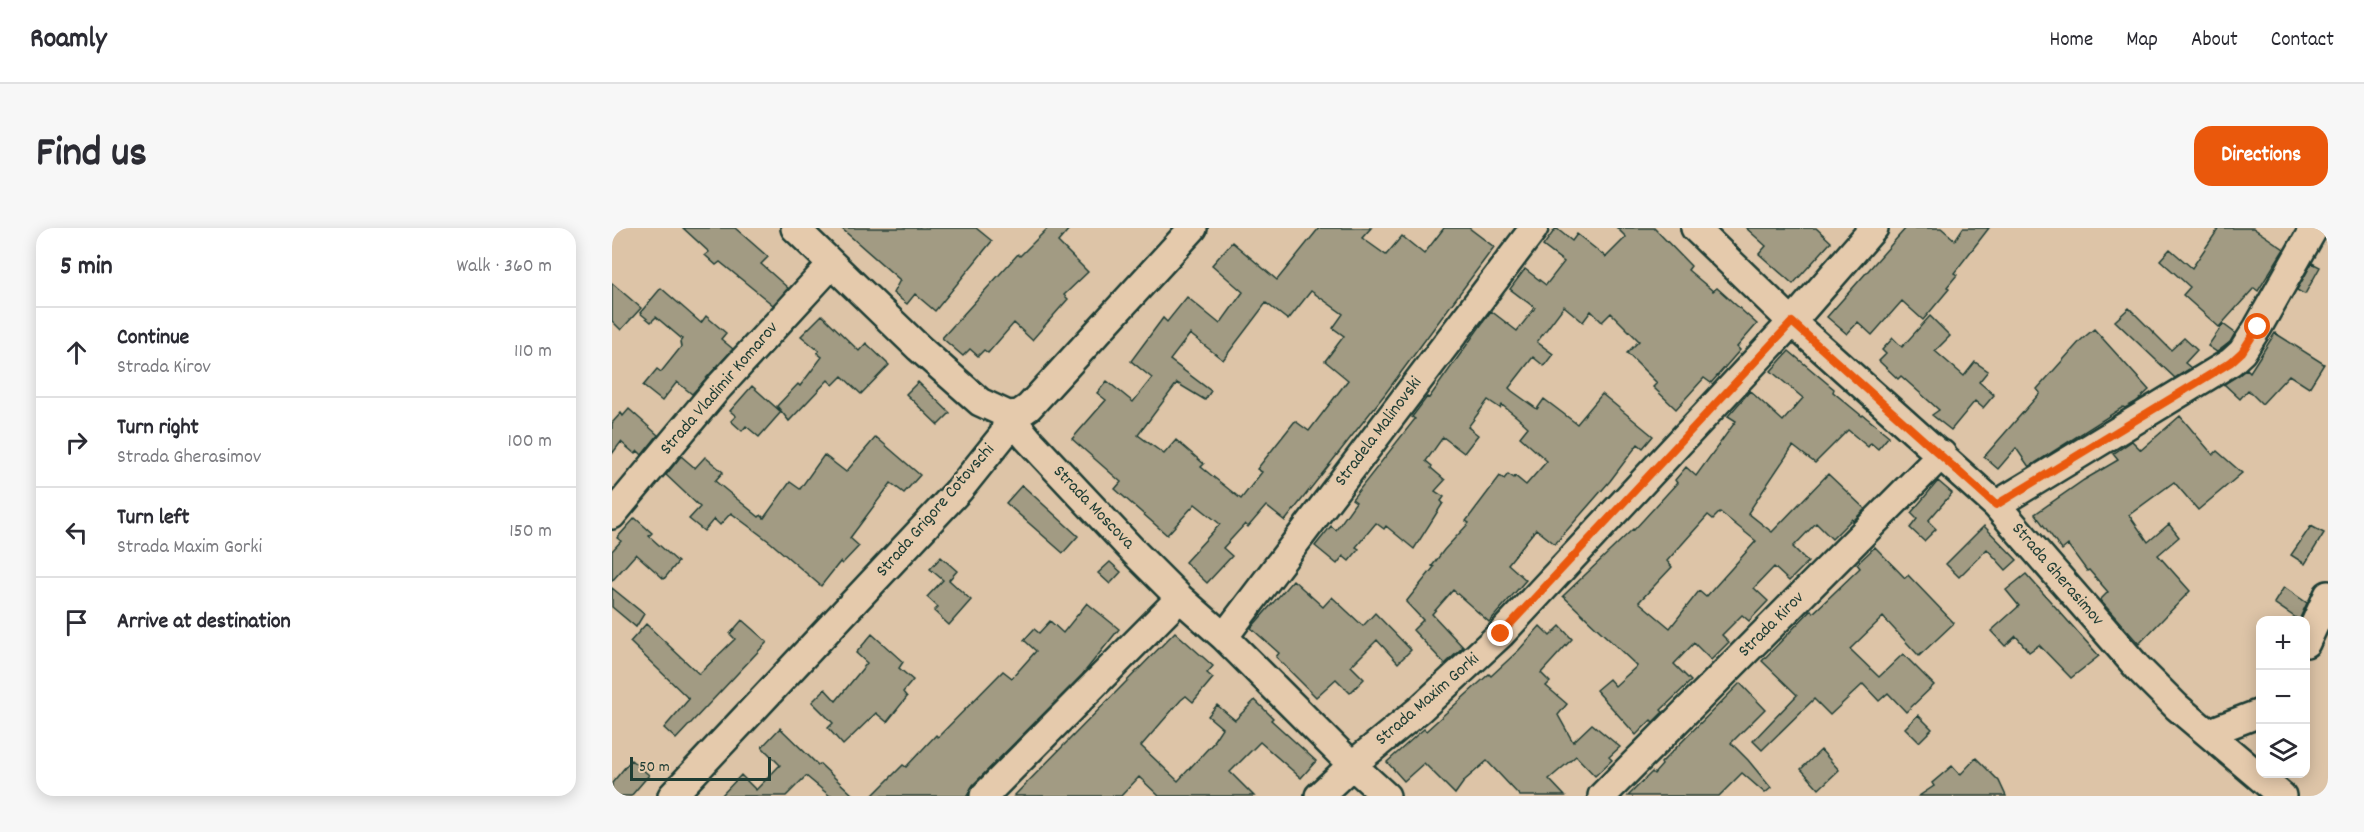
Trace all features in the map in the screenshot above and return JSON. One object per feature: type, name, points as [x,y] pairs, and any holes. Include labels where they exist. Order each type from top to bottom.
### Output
[{"type":"street","points":[[1008,415],[1020,414],[1029,407],[1193,228]]},
{"type":"street","name":"Stradela Malinovski","points":[[1224,637],[1534,228]]},
{"type":"street","name":"Strada Gherasimov","points":[[1695,228],[1792,322],[1942,454],[1996,505],[2138,668],[2177,707],[2282,796]]},
{"type":"street","name":"Strada Maxim Gorki","points":[[1318,796],[1419,710],[1501,634],[1792,322],[1874,228]]},
{"type":"street","points":[[1996,505],[2231,362],[2242,352],[2258,327],[2314,228]]},
{"type":"street","name":"Strada Moscova","points":[[807,232],[831,265],[980,402],[1008,415],[1088,505],[1180,598],[1224,637],[1386,796]]},
{"type":"street","name":"Strada Vladimir Komarov","points":[[612,515],[717,389],[831,265]]},
{"type":"street","name":"Strada Grigore Cotovschi","points":[[672,796],[959,490],[1004,434],[1008,415]]},
{"type":"street","name":"Strada Kirov","points":[[1602,796],[1942,454]]},
{"type":"street","points":[[2310,634],[2328,595]]},
{"type":"street","points":[[984,796],[1180,598]]},
{"type":"street","points":[[2208,733],[2256,715]]},
{"type":"building","points":[[683,228],[735,228],[768,257],[761,264],[788,288],[773,305],[720,262],[716,265],[705,255],[709,252]]},
{"type":"building","points":[[841,228],[976,228],[992,241],[935,311],[915,294],[907,304],[893,293],[900,280]]},
{"type":"building","points":[[1048,228],[1070,228],[1058,242],[1088,272],[1064,295],[1068,299],[1032,340],[1014,323],[988,353],[984,350],[978,356],[970,349],[963,356],[942,338],[1018,254],[1020,256]]},
{"type":"building","points":[[1319,228],[1371,228],[1362,238],[1386,255],[1402,236],[1424,254],[1444,228],[1469,228],[1494,247],[1385,394],[1285,521],[1266,506],[1248,527],[1245,524],[1223,548],[1232,556],[1207,583],[1185,562],[1220,524],[1195,504],[1167,535],[1115,489],[1121,482],[1072,439],[1106,400],[1097,393],[1107,381],[1133,402],[1152,378],[1131,361],[1163,318],[1167,322],[1187,297],[1220,324],[1243,292],[1212,265],[1232,242],[1277,280]],"holes":[[[1311,291],[1343,314],[1333,328],[1344,336],[1325,361],[1348,380],[1309,431],[1295,421],[1257,469],[1262,472],[1241,499],[1201,467],[1204,464],[1176,440],[1164,454],[1138,435],[1177,383],[1205,400],[1211,391],[1170,360],[1190,334],[1223,360],[1266,303],[1288,320]]]},
{"type":"building","points":[[1556,228],[1572,241],[1577,234],[1606,257],[1626,237],[1617,228],[1654,228],[1691,266],[1688,270],[1713,291],[1717,288],[1757,324],[1737,347],[1740,350],[1711,383],[1704,378],[1676,409],[1653,387],[1657,383],[1627,353],[1639,341],[1611,313],[1602,322],[1591,311],[1583,322],[1564,306],[1537,342],[1553,354],[1544,366],[1533,357],[1509,388],[1537,409],[1544,399],[1577,424],[1602,394],[1653,436],[1643,448],[1638,444],[1610,481],[1555,544],[1536,529],[1508,564],[1526,580],[1489,622],[1453,590],[1432,614],[1463,647],[1445,664],[1413,630],[1423,620],[1406,602],[1434,567],[1432,566],[1444,550],[1469,523],[1466,521],[1500,476],[1504,479],[1508,474],[1514,478],[1515,476],[1526,485],[1547,461],[1520,437],[1528,427],[1517,417],[1502,405],[1500,408],[1488,400],[1468,427],[1478,435],[1464,453],[1443,437],[1426,461],[1445,480],[1435,491],[1444,497],[1441,501],[1443,503],[1414,549],[1386,526],[1384,529],[1376,523],[1356,547],[1359,549],[1349,561],[1343,556],[1337,564],[1315,546],[1331,526],[1336,530],[1356,502],[1352,499],[1415,419],[1412,417],[1427,397],[1429,398],[1491,311],[1517,331],[1535,308],[1510,289],[1525,269],[1546,285],[1564,262],[1543,246]]},
{"type":"building","points":[[1746,228],[1816,228],[1831,242],[1793,284],[1759,254],[1766,246]]},
{"type":"building","points":[[1906,228],[1941,228],[1955,240],[1963,228],[1989,228],[1954,273],[1957,275],[1947,287],[1949,289],[1923,320],[1902,301],[1872,335],[1858,322],[1847,334],[1827,317]]},
{"type":"building","points":[[2219,228],[2253,228],[2284,249],[2258,291],[2254,288],[2219,327],[2183,295],[2190,287],[2160,260],[2170,249],[2192,268]]},
{"type":"building","points":[[2312,263],[2320,267],[2305,294],[2297,290]]},
{"type":"building","points":[[612,283],[641,308],[621,330],[612,321]]},
{"type":"building","points":[[661,288],[701,323],[706,316],[726,333],[721,339],[733,349],[692,394],[677,382],[662,401],[643,386],[657,369],[661,372],[681,347],[682,339],[656,317],[651,322],[640,313]]},
{"type":"building","points":[[2129,308],[2171,350],[2184,338],[2197,350],[2185,363],[2191,368],[2175,378],[2115,321]]},
{"type":"building","points":[[822,315],[859,351],[866,343],[889,365],[861,394],[842,376],[833,385],[828,380],[789,421],[777,406],[798,384],[800,386],[822,357],[817,353],[819,351],[801,336]]},
{"type":"building","points":[[1930,316],[1950,336],[1935,351],[1964,376],[1975,362],[1988,371],[1979,382],[1994,395],[1983,408],[1975,401],[1951,430],[1932,415],[1939,410],[1901,376],[1898,379],[1879,361],[1886,354],[1882,350],[1893,338],[1902,347]]},
{"type":"building","points":[[2223,324],[2235,333],[2230,342],[2217,352],[2208,346]]},
{"type":"building","points":[[2094,329],[2149,390],[2136,402],[2123,407],[2029,467],[2016,448],[1998,469],[1984,457],[2040,393],[2037,389],[2081,340]]},
{"type":"building","points":[[2275,333],[2324,364],[2309,388],[2289,375],[2262,404],[2248,390],[2240,399],[2224,384],[2247,369],[2250,372]]},
{"type":"building","points":[[1789,351],[1834,389],[1833,392],[1889,436],[1878,449],[1871,443],[1868,447],[1848,430],[1815,463],[1793,446],[1748,513],[1772,532],[1828,474],[1865,509],[1832,539],[1816,523],[1793,547],[1808,562],[1789,581],[1774,567],[1754,588],[1768,601],[1749,621],[1742,615],[1722,635],[1729,642],[1711,660],[1694,643],[1674,664],[1691,681],[1661,710],[1663,712],[1653,722],[1651,720],[1636,735],[1596,690],[1609,679],[1615,686],[1637,666],[1563,596],[1634,530],[1677,483],[1675,480],[1686,467],[1696,476],[1736,421],[1728,416],[1750,391],[1783,421],[1803,398],[1771,371]],"holes":[[[1720,512],[1756,541],[1706,597],[1699,591],[1670,628],[1639,602],[1672,567],[1667,561],[1708,515],[1713,519]]]},
{"type":"building","points":[[918,382],[950,413],[938,425],[906,394]]},
{"type":"building","points":[[752,386],[781,412],[759,437],[746,426],[742,431],[731,421],[736,416],[730,411]]},
{"type":"building","points":[[629,409],[658,435],[642,455],[638,451],[635,454],[621,442],[612,454],[612,423],[621,413],[623,416]]},
{"type":"building","points":[[2180,416],[2213,455],[2217,451],[2242,473],[2198,510],[2174,482],[2129,515],[2148,542],[2169,524],[2179,537],[2158,555],[2190,591],[2139,644],[2100,600],[2108,592],[2089,570],[2087,571],[2068,545],[2062,550],[2035,514],[2118,460],[2113,454],[2132,441],[2141,450]]},
{"type":"building","points":[[876,437],[920,475],[904,493],[891,483],[850,538],[859,546],[842,564],[840,562],[821,586],[770,542],[731,513],[720,525],[714,519],[704,531],[689,519],[700,507],[666,475],[681,456],[695,468],[705,457],[723,472],[715,481],[759,517],[761,515],[764,518],[790,482],[800,489],[824,455],[846,472]]},
{"type":"building","points":[[1938,481],[1952,493],[1928,521],[1936,529],[1924,541],[1910,528],[1917,519],[1911,513]]},
{"type":"building","points":[[1022,485],[1078,536],[1063,553],[1006,503]]},
{"type":"building","points":[[635,518],[652,533],[649,536],[678,562],[664,579],[636,554],[612,581],[612,551],[621,541],[617,538]]},
{"type":"building","points":[[1984,526],[2017,560],[2006,570],[1987,549],[1959,577],[1946,564]]},
{"type":"building","points":[[2311,526],[2324,533],[2305,564],[2291,555]]},
{"type":"building","points":[[1875,547],[1905,578],[1908,575],[1954,623],[1919,656],[1883,617],[1850,649],[1879,677],[1903,654],[1934,685],[1906,712],[1888,693],[1879,701],[1863,684],[1830,715],[1814,699],[1762,750],[1753,741],[1797,695],[1762,661],[1811,610],[1813,613],[1860,568],[1857,564]]},
{"type":"building","points":[[941,557],[957,571],[949,580],[971,600],[949,625],[934,611],[938,607],[927,597],[943,580],[930,569]]},
{"type":"building","points":[[1110,562],[1121,572],[1110,584],[1098,573]]},
{"type":"building","points":[[2026,574],[2099,656],[2071,678],[2039,645],[2029,652],[2016,636],[2005,646],[1991,631],[2019,606],[2006,590]]},
{"type":"building","points":[[1293,580],[1323,607],[1332,597],[1363,626],[1375,613],[1411,650],[1398,663],[1377,640],[1351,666],[1364,679],[1350,693],[1336,679],[1316,697],[1276,657],[1279,653],[1251,628]]},
{"type":"building","points":[[2284,587],[2307,603],[2301,616],[2293,616],[2274,603]]},
{"type":"building","points":[[612,588],[644,614],[636,627],[612,607]]},
{"type":"building","points":[[1087,603],[1119,629],[1082,675],[973,785],[967,796],[872,796],[903,765],[906,767],[936,735],[938,737],[1003,671],[1012,678],[1036,651],[1024,640],[1034,629],[1039,633],[1050,621],[1063,633]]},
{"type":"building","points":[[742,620],[767,642],[676,739],[664,728],[689,699],[630,642],[646,624],[699,674],[735,639],[730,634]]},
{"type":"building","points":[[1540,626],[1550,636],[1560,626],[1572,639],[1541,673],[1550,682],[1546,686],[1567,704],[1558,715],[1573,742],[1592,724],[1620,747],[1609,757],[1612,760],[1595,776],[1576,756],[1549,779],[1565,796],[1520,796],[1487,761],[1465,780],[1455,794],[1424,763],[1404,781],[1387,762],[1424,729],[1426,731],[1489,674],[1491,676]]},
{"type":"building","points":[[1175,632],[1213,666],[1207,673],[1213,678],[1193,702],[1186,696],[1181,700],[1141,746],[1178,781],[1215,741],[1222,728],[1208,716],[1217,705],[1235,720],[1255,700],[1273,718],[1271,720],[1316,761],[1301,778],[1260,742],[1230,772],[1254,796],[1159,796],[1139,777],[1121,796],[1014,796]]},
{"type":"building","points":[[872,634],[903,662],[899,668],[913,680],[903,692],[907,697],[887,722],[876,713],[843,745],[828,728],[833,723],[812,702],[825,689],[836,701],[867,663],[856,653]]},
{"type":"building","points":[[1740,683],[1765,709],[1731,743],[1771,788],[1765,793],[1742,773],[1719,796],[1628,796],[1652,772],[1654,774],[1662,765],[1661,763]]},
{"type":"building","points":[[1918,715],[1932,729],[1919,742],[1905,728]]},
{"type":"building","points":[[780,728],[854,796],[830,796],[806,776],[786,796],[721,796],[741,775],[756,790],[780,765],[762,747]]},
{"type":"building","points":[[1821,750],[1839,770],[1819,789],[1801,769]]},
{"type":"building","points":[[1976,758],[1999,781],[2006,796],[1919,796],[1934,786],[1932,783],[1952,766],[1960,775]]},
{"type":"building","points":[[631,760],[649,775],[631,796],[612,796],[612,783]]},
{"type":"route","points":[[1501,634],[1792,322],[1942,454],[1996,505],[2231,362],[2242,352],[2258,327]]}]
